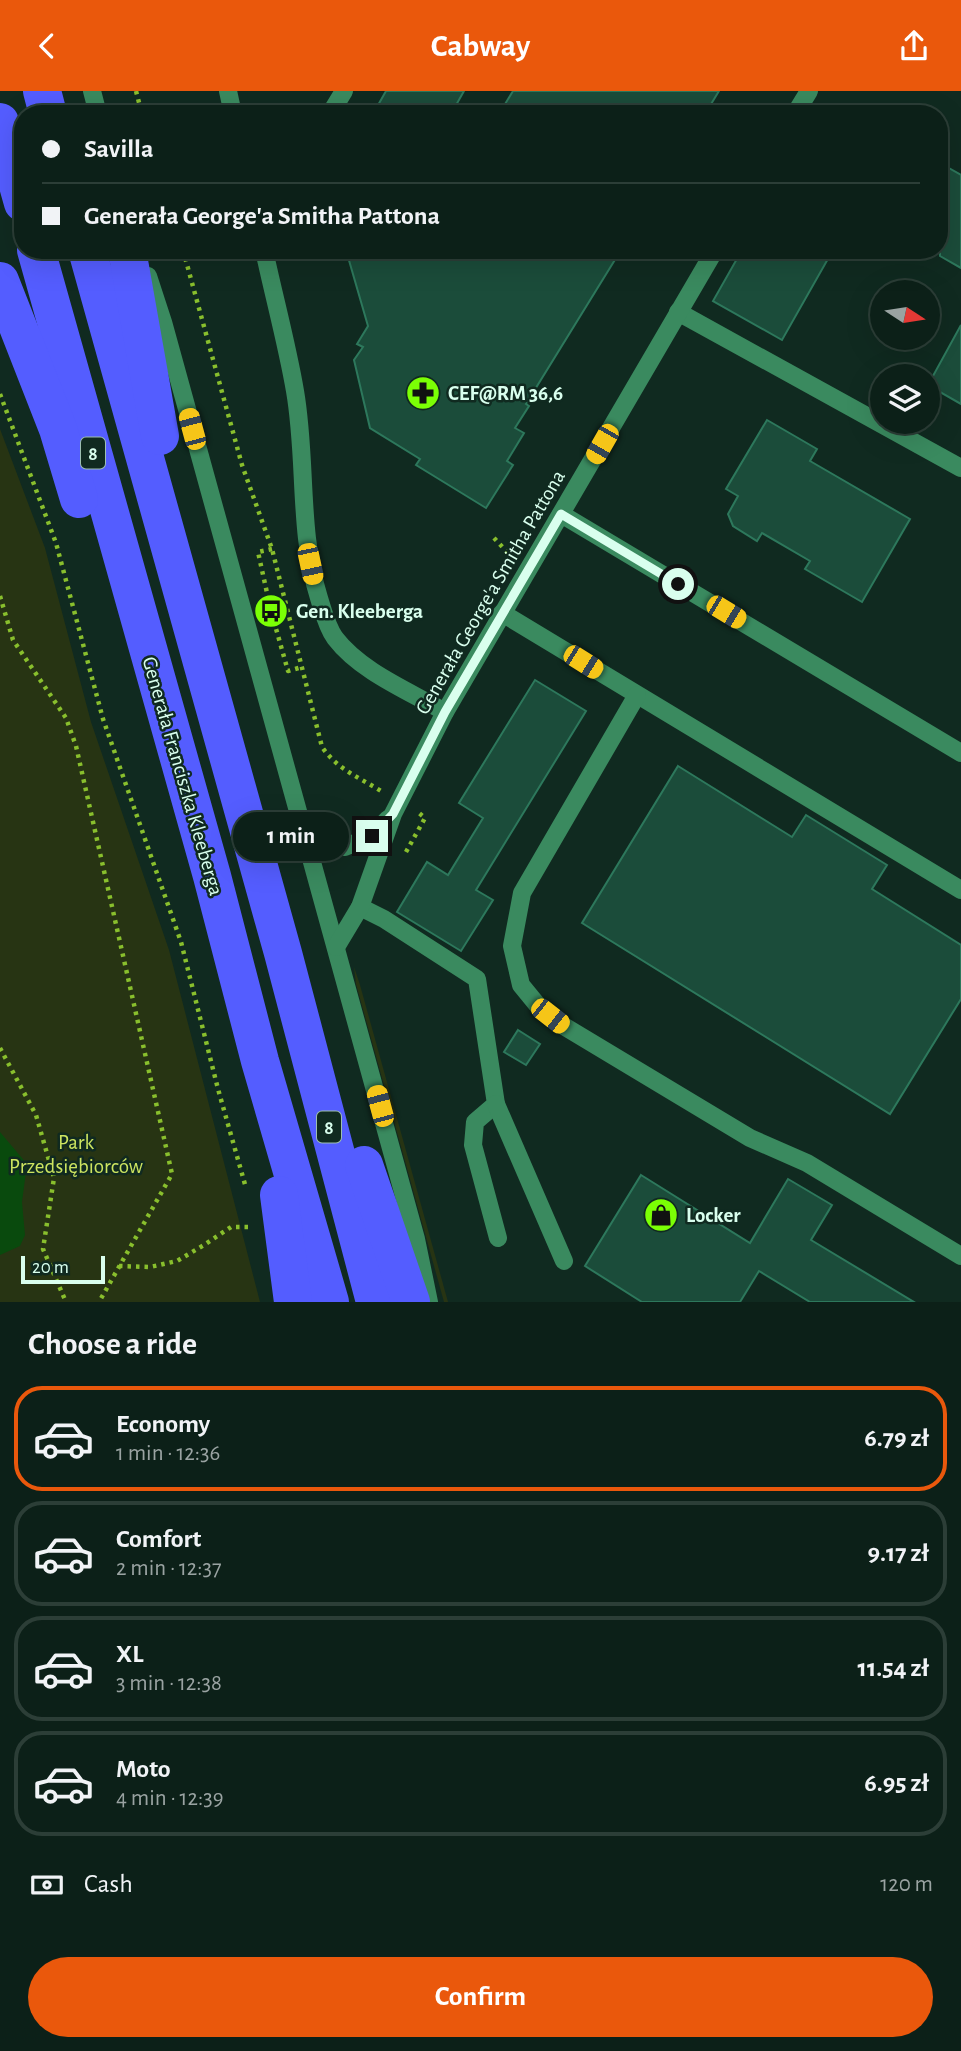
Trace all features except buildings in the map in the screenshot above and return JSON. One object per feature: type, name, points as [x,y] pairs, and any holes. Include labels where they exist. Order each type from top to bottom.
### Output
[{"type":"highway","points":[[0,122],[14,171]]},
{"type":"highway","name":"Generała Franciszka Kleeberga","points":[[39,259],[212,876],[260,1061],[330,1302]]},
{"type":"highway","name":"8","points":[[89,259],[283,953],[375,1302]]},
{"type":"highway","points":[[129,259],[153,387],[191,625]]},
{"type":"highway","points":[[0,281],[58,429],[104,581],[150,656]]},
{"type":"highway","points":[[283,953],[336,1083],[411,1302]]},
{"type":"highway","points":[[260,1061],[293,1302]]},
{"type":"street","points":[[143,259],[336,947],[416,1239],[429,1302]]},
{"type":"street","points":[[266,259],[295,391],[300,426],[306,548],[321,607],[334,635],[351,655],[445,712]]},
{"type":"street","name":"Generała George'a Smitha Pattona","points":[[336,947],[360,907],[396,808],[445,712],[710,259]]},
{"type":"street","points":[[678,312],[961,468]]},
{"type":"street","points":[[561,514],[961,753]]},
{"type":"street","points":[[502,613],[961,890]]},
{"type":"street","points":[[636,695],[522,893],[512,946],[521,985],[539,1007],[562,1025],[750,1138],[807,1163],[961,1256]]},
{"type":"street","name":"Generała George'a Smitha Pattona","points":[[307,847],[345,847],[372,836],[396,808]]},
{"type":"street","points":[[360,907],[384,919],[477,979],[496,1104],[564,1261]]},
{"type":"street","points":[[496,1104],[475,1122],[473,1146],[498,1238]]},
{"type":"path","points":[[185,259],[242,465],[272,549],[323,747],[341,768],[396,808],[425,818],[400,862]]},
{"type":"path","points":[[0,394],[57,543],[103,719],[181,942],[246,1189]]},
{"type":"path","points":[[494,538],[503,549]]},
{"type":"path","points":[[272,549],[258,552],[271,611],[288,671],[303,667]]},
{"type":"path","points":[[0,596],[13,640],[66,718],[76,746],[172,1174],[99,1302]]},
{"type":"path","points":[[0,1048],[36,1115],[54,1178],[43,1249],[66,1302]]},
{"type":"path","points":[[119,1266],[150,1266],[177,1261],[231,1227],[256,1227]]},
{"type":"green space","name":"Park Przedsiębiorców","points":[[0,429],[45,548],[91,722],[169,950],[260,1302],[0,1302]]},
{"type":"green space","points":[[354,967],[448,1302],[444,1302],[356,984]]},
{"type":"shaded area","points":[[0,1132],[27,1164],[22,1202],[25,1235],[20,1246],[0,1255]]},
{"type":"place","name":"CEF@RM 36,6","points":[[423,393]]},
{"type":"place","name":"Gen. Kleeberga","points":[[271,611]]},
{"type":"place","name":"Locker","points":[[661,1215]]},
{"type":"route","points":[[372,836],[393,814],[445,712],[561,514],[678,584]]}]
